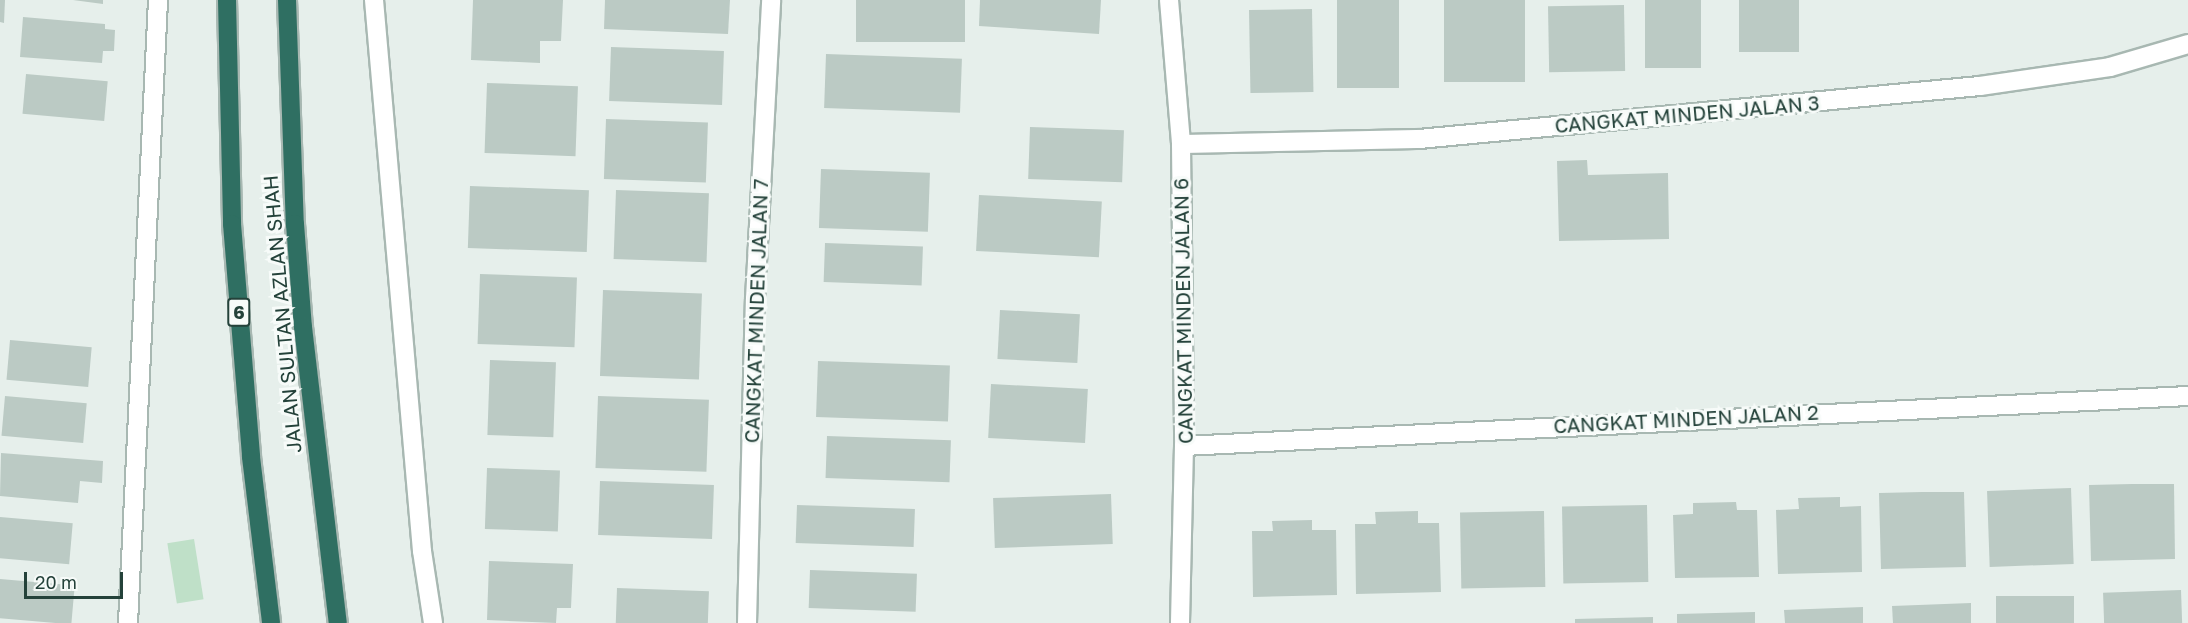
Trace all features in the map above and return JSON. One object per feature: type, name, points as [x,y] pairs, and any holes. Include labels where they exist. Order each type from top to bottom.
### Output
[{"type":"highway","name":"JALAN SULTAN AZLAN SHAH","points":[[227,0],[232,224],[251,457],[271,623]]},
{"type":"highway","name":"JALAN SULTAN AZLAN SHAH","points":[[287,0],[295,224],[307,374],[338,623]]},
{"type":"street","points":[[128,623],[158,0]]},
{"type":"street","points":[[374,0],[422,551],[433,623]]},
{"type":"street","name":"CANGKAT MINDEN JALAN 7","points":[[747,623],[755,299],[771,0]]},
{"type":"street","name":"CANGKAT MINDEN JALAN 6","points":[[1169,0],[1181,144],[1184,446],[1180,623]]},
{"type":"street","name":"CANGKAT MINDEN JALAN 3","points":[[1181,144],[1419,139],[1980,87],[2110,67],[2188,44]]},
{"type":"street","name":"CANGKAT MINDEN JALAN 2","points":[[1184,446],[2188,396]]},
{"type":"green space","points":[[194,539],[204,599],[177,603],[167,543]]},
{"type":"building","points":[[0,0],[5,0],[4,23],[0,22]]},
{"type":"building","points":[[73,0],[103,0],[103,4]]},
{"type":"building","points":[[473,0],[563,0],[561,41],[540,41],[540,63],[471,60]]},
{"type":"building","points":[[605,0],[730,0],[728,34],[604,29]]},
{"type":"building","points":[[856,0],[965,0],[965,42],[856,42]]},
{"type":"building","points":[[980,0],[1101,0],[1099,34],[979,26]]},
{"type":"building","points":[[1337,0],[1399,0],[1399,88],[1337,88]]},
{"type":"building","points":[[1444,0],[1525,0],[1525,82],[1444,82]]},
{"type":"building","points":[[1645,0],[1701,0],[1701,68],[1645,68]]},
{"type":"building","points":[[1739,0],[1799,0],[1799,52],[1739,52]]},
{"type":"building","points":[[1624,5],[1625,71],[1549,72],[1548,6]]},
{"type":"building","points":[[1312,9],[1313,92],[1250,93],[1249,10]]},
{"type":"building","points":[[23,17],[105,24],[105,29],[115,30],[114,51],[103,51],[102,63],[20,57]]},
{"type":"building","points":[[611,47],[724,51],[722,105],[609,101]]},
{"type":"building","points":[[826,54],[962,59],[960,113],[824,108]]},
{"type":"building","points":[[26,74],[108,81],[104,121],[23,114]]},
{"type":"building","points":[[487,83],[578,86],[576,156],[485,153]]},
{"type":"building","points":[[606,119],[708,123],[706,183],[604,179]]},
{"type":"building","points":[[1030,127],[1124,130],[1122,182],[1028,179]]},
{"type":"building","points":[[1587,160],[1588,175],[1668,173],[1669,239],[1559,241],[1557,161]]},
{"type":"building","points":[[821,169],[930,173],[928,232],[819,228]]},
{"type":"building","points":[[470,186],[589,190],[587,252],[468,248]]},
{"type":"building","points":[[616,190],[709,193],[707,262],[614,259]]},
{"type":"building","points":[[979,195],[1102,201],[1099,257],[976,251]]},
{"type":"building","points":[[825,243],[923,246],[922,285],[824,282]]},
{"type":"building","points":[[480,274],[577,277],[574,347],[478,344]]},
{"type":"building","points":[[603,290],[702,293],[699,379],[600,376]]},
{"type":"building","points":[[1000,310],[1080,314],[1077,363],[997,359]]},
{"type":"building","points":[[10,340],[92,347],[88,387],[7,380]]},
{"type":"building","points":[[490,360],[556,362],[553,437],[487,435]]},
{"type":"building","points":[[818,361],[950,366],[948,422],[816,417]]},
{"type":"building","points":[[991,384],[1088,389],[1085,443],[988,438]]},
{"type":"building","points":[[5,396],[87,403],[83,443],[2,436]]},
{"type":"building","points":[[598,396],[709,400],[706,472],[595,468]]},
{"type":"building","points":[[827,436],[951,440],[949,482],[826,478]]},
{"type":"building","points":[[1,453],[103,461],[102,483],[80,481],[78,503],[0,496]]},
{"type":"building","points":[[487,468],[560,471],[558,532],[485,529]]},
{"type":"building","points":[[600,481],[714,485],[712,539],[598,535]]},
{"type":"building","points":[[2174,484],[2175,559],[2091,561],[2089,485]]},
{"type":"building","points":[[2071,488],[2074,564],[1990,567],[1987,491]]},
{"type":"building","points":[[1964,492],[1966,567],[1881,569],[1879,493]]},
{"type":"building","points":[[1111,494],[1113,544],[995,548],[993,498]]},
{"type":"building","points":[[1840,497],[1840,507],[1861,506],[1862,572],[1778,574],[1776,510],[1799,509],[1798,498]]},
{"type":"building","points":[[1736,502],[1737,510],[1757,510],[1759,577],[1675,578],[1673,515],[1693,514],[1693,503]]},
{"type":"building","points":[[797,505],[915,509],[914,547],[796,543]]},
{"type":"building","points":[[1647,505],[1648,582],[1563,583],[1562,506]]},
{"type":"building","points":[[1418,511],[1418,523],[1439,523],[1441,592],[1356,594],[1355,524],[1376,524],[1375,512]]},
{"type":"building","points":[[1544,511],[1545,587],[1461,588],[1460,512]]},
{"type":"building","points":[[0,517],[73,523],[69,564],[0,558]]},
{"type":"building","points":[[1312,520],[1312,530],[1336,530],[1337,595],[1253,597],[1252,531],[1273,531],[1272,521]]},
{"type":"building","points":[[489,561],[573,564],[571,608],[557,608],[556,623],[487,620]]},
{"type":"building","points":[[810,570],[917,574],[916,612],[809,608]]},
{"type":"building","points":[[0,579],[75,586],[71,623],[0,618]]},
{"type":"building","points":[[617,588],[709,591],[708,623],[616,623]]},
{"type":"building","points":[[2181,590],[2182,623],[2104,623],[2103,593]]},
{"type":"building","points":[[1996,596],[2074,596],[2074,623],[1996,623]]},
{"type":"building","points":[[1971,603],[1971,623],[1893,623],[1892,606]]},
{"type":"building","points":[[1863,607],[1863,623],[1785,623],[1784,610]]},
{"type":"building","points":[[1755,612],[1755,623],[1677,623],[1677,614]]},
{"type":"building","points":[[1653,617],[1653,623],[1575,623],[1575,619]]}]
